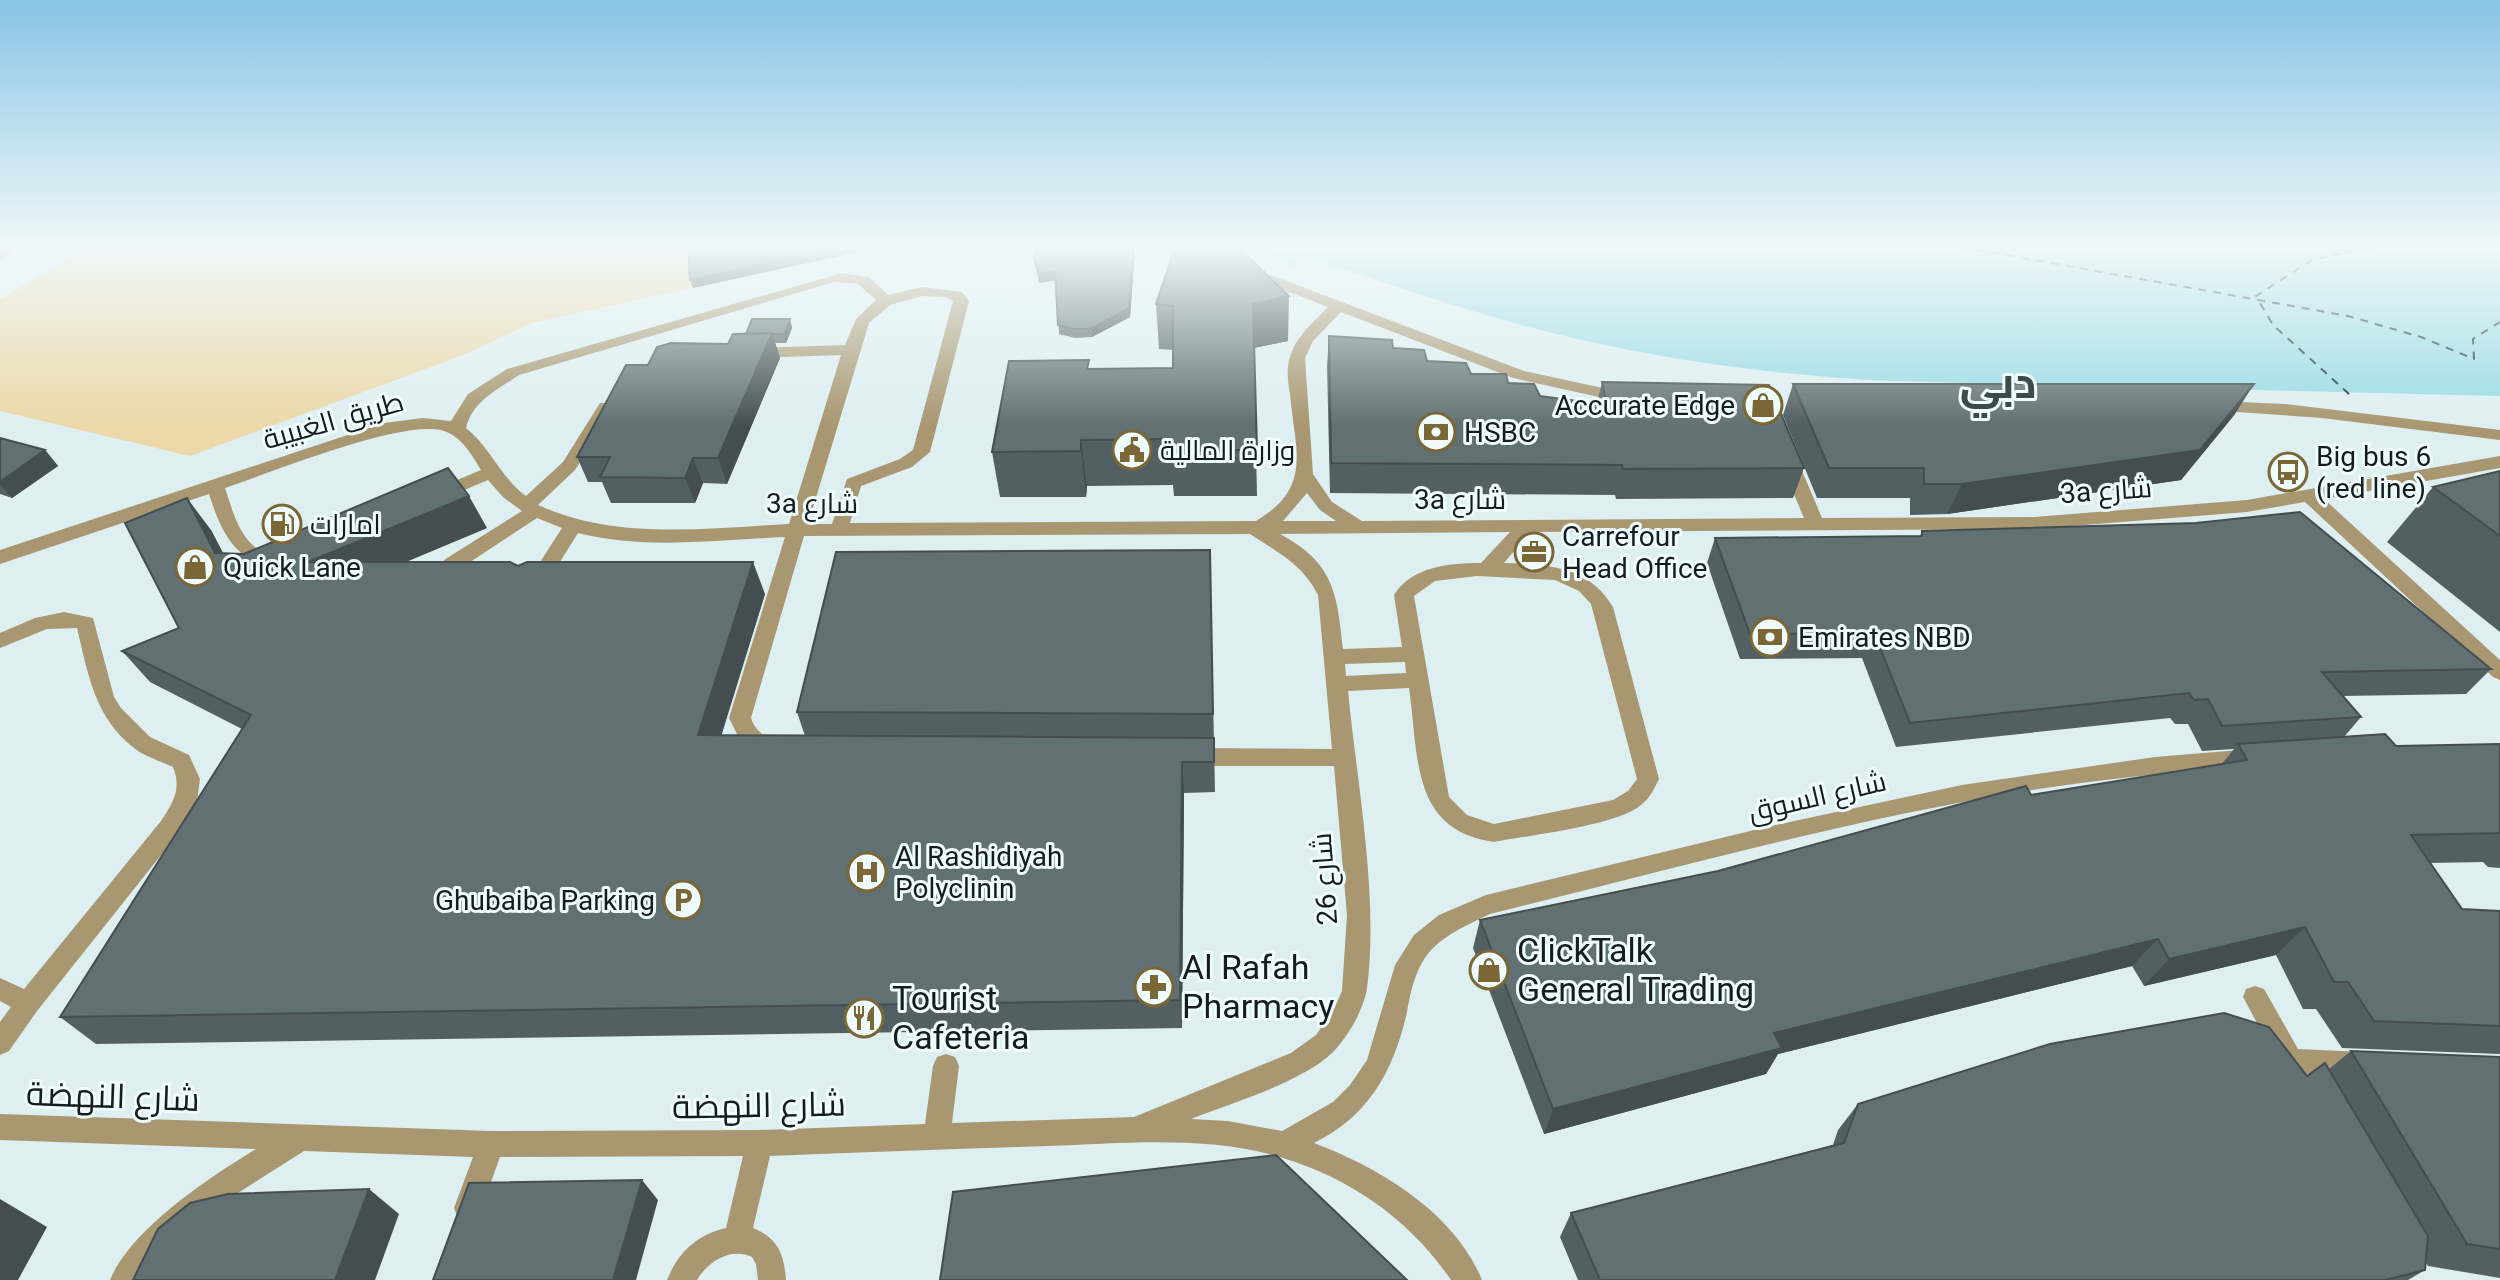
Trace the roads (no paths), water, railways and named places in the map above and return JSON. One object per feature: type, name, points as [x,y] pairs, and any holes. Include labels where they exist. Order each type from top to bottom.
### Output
[{"type":"street","points":[[458,428],[466,408],[496,382],[551,359],[733,307]]},
{"type":"street","points":[[839,531],[832,483],[851,350],[863,319],[877,307]]},
{"type":"street","points":[[785,754],[756,745],[745,733],[740,718],[795,530],[832,483],[909,462],[921,452],[959,307]]},
{"type":"street","points":[[1254,529],[1291,507],[1303,487],[1305,476],[1297,358],[1306,339],[1337,307],[1519,375],[1570,388],[1649,401]]},
{"type":"street","points":[[729,354],[851,350]]},
{"type":"street","points":[[451,565],[530,508],[569,466],[617,389]]},
{"type":"street","points":[[2190,406],[2302,408],[2397,424],[2500,435]]},
{"type":"street","name":"طريق الغبيبة","points":[[0,557],[390,427],[420,422],[458,428]]},
{"type":"street","name":"3a شارع","points":[[458,428],[511,495],[530,508],[573,526],[607,533],[640,534],[795,530],[2034,523],[2177,513],[2309,495],[2500,462]]},
{"type":"street","points":[[1783,446],[1816,526]]},
{"type":"street","points":[[422,501],[492,472]]},
{"type":"street","points":[[1305,476],[1326,506],[1362,528]]},
{"type":"street","points":[[215,485],[229,522],[247,553],[260,559],[293,555]]},
{"type":"street","points":[[2309,495],[2500,672]]},
{"type":"street","points":[[0,572],[95,525]]},
{"type":"street","points":[[534,588],[573,526]]},
{"type":"street","points":[[1483,571],[1505,552],[1524,527]]},
{"type":"street","name":"شارع 26","points":[[1133,1130],[1300,1062],[1325,1043],[1343,1018],[1354,991],[1359,915],[1328,595],[1321,578],[1293,549],[1254,529]]},
{"type":"street","points":[[1483,571],[1565,574],[1582,582],[1596,594],[1603,607],[1648,779],[1643,792],[1632,802],[1617,808],[1494,833],[1462,825],[1449,816],[1436,793],[1411,654],[1404,595],[1410,585],[1431,573],[1483,571]]},
{"type":"street","points":[[0,641],[58,619],[74,618],[86,623],[104,698],[114,714],[142,743],[181,761],[189,779],[186,801],[169,828],[28,1003],[0,1043]]},
{"type":"street","points":[[1335,657],[1411,654]]},
{"type":"street","points":[[1338,684],[1416,680]]},
{"type":"street","points":[[1161,756],[1345,758]]},
{"type":"street","name":"شارع السوق","points":[[1282,1144],[1312,1132],[1338,1115],[1360,1094],[1376,1069],[1386,1042],[1398,989],[1410,959],[1429,934],[1455,916],[1486,905],[1962,792],[2120,767],[2271,758]]},
{"type":"street","points":[[0,989],[28,1003]]},
{"type":"street","points":[[2255,997],[2307,1088]]},
{"type":"street","points":[[2291,1061],[2396,1065]]},
{"type":"street","points":[[937,1137],[946,1066]]},
{"type":"street","name":"شارع النهضة","points":[[0,1127],[491,1144],[760,1143],[1133,1130],[1228,1134],[1282,1144],[1344,1168],[1401,1204],[1438,1237],[1468,1280]]},
{"type":"street","points":[[124,1280],[148,1250],[215,1188],[298,1139]]},
{"type":"street","points":[[737,1238],[760,1143]]},
{"type":"street","points":[[456,1239],[491,1144]]},
{"type":"street","points":[[681,1280],[698,1254],[717,1242],[737,1238],[753,1241],[767,1252],[773,1269],[772,1280]]},
{"type":"water","points":[[1460,307],[2500,307],[2500,396],[1892,381],[1799,374],[1661,356],[1570,337]]},
{"type":"place","name":"Accurate Edge","points":[[1763,405]]},
{"type":"place","name":"HSBC","points":[[1436,432]]},
{"type":"place","name":"وزارة المالية","points":[[1132,450]]},
{"type":"place","name":"Big bus 6 (red line)","points":[[2288,472]]},
{"type":"place","name":"امارات","points":[[282,524]]},
{"type":"place","name":"Carrefour Head Office","points":[[1534,552]]},
{"type":"place","name":"Quick Lane","points":[[195,567]]},
{"type":"place","name":"Emirates NBD","points":[[1770,637]]},
{"type":"place","name":"Al Rashidiyah Polyclinin","points":[[867,872]]},
{"type":"place","name":"Ghubaiba Parking","points":[[683,900]]},
{"type":"place","name":"ClickTalk General Trading","points":[[1489,970]]},
{"type":"place","name":"Al Rafah Pharmacy","points":[[1154,987]]},
{"type":"place","name":"Tourist Cafeteria","points":[[864,1018]]},
{"type":"district","name":"دبي","points":[[1998,383]]}]
